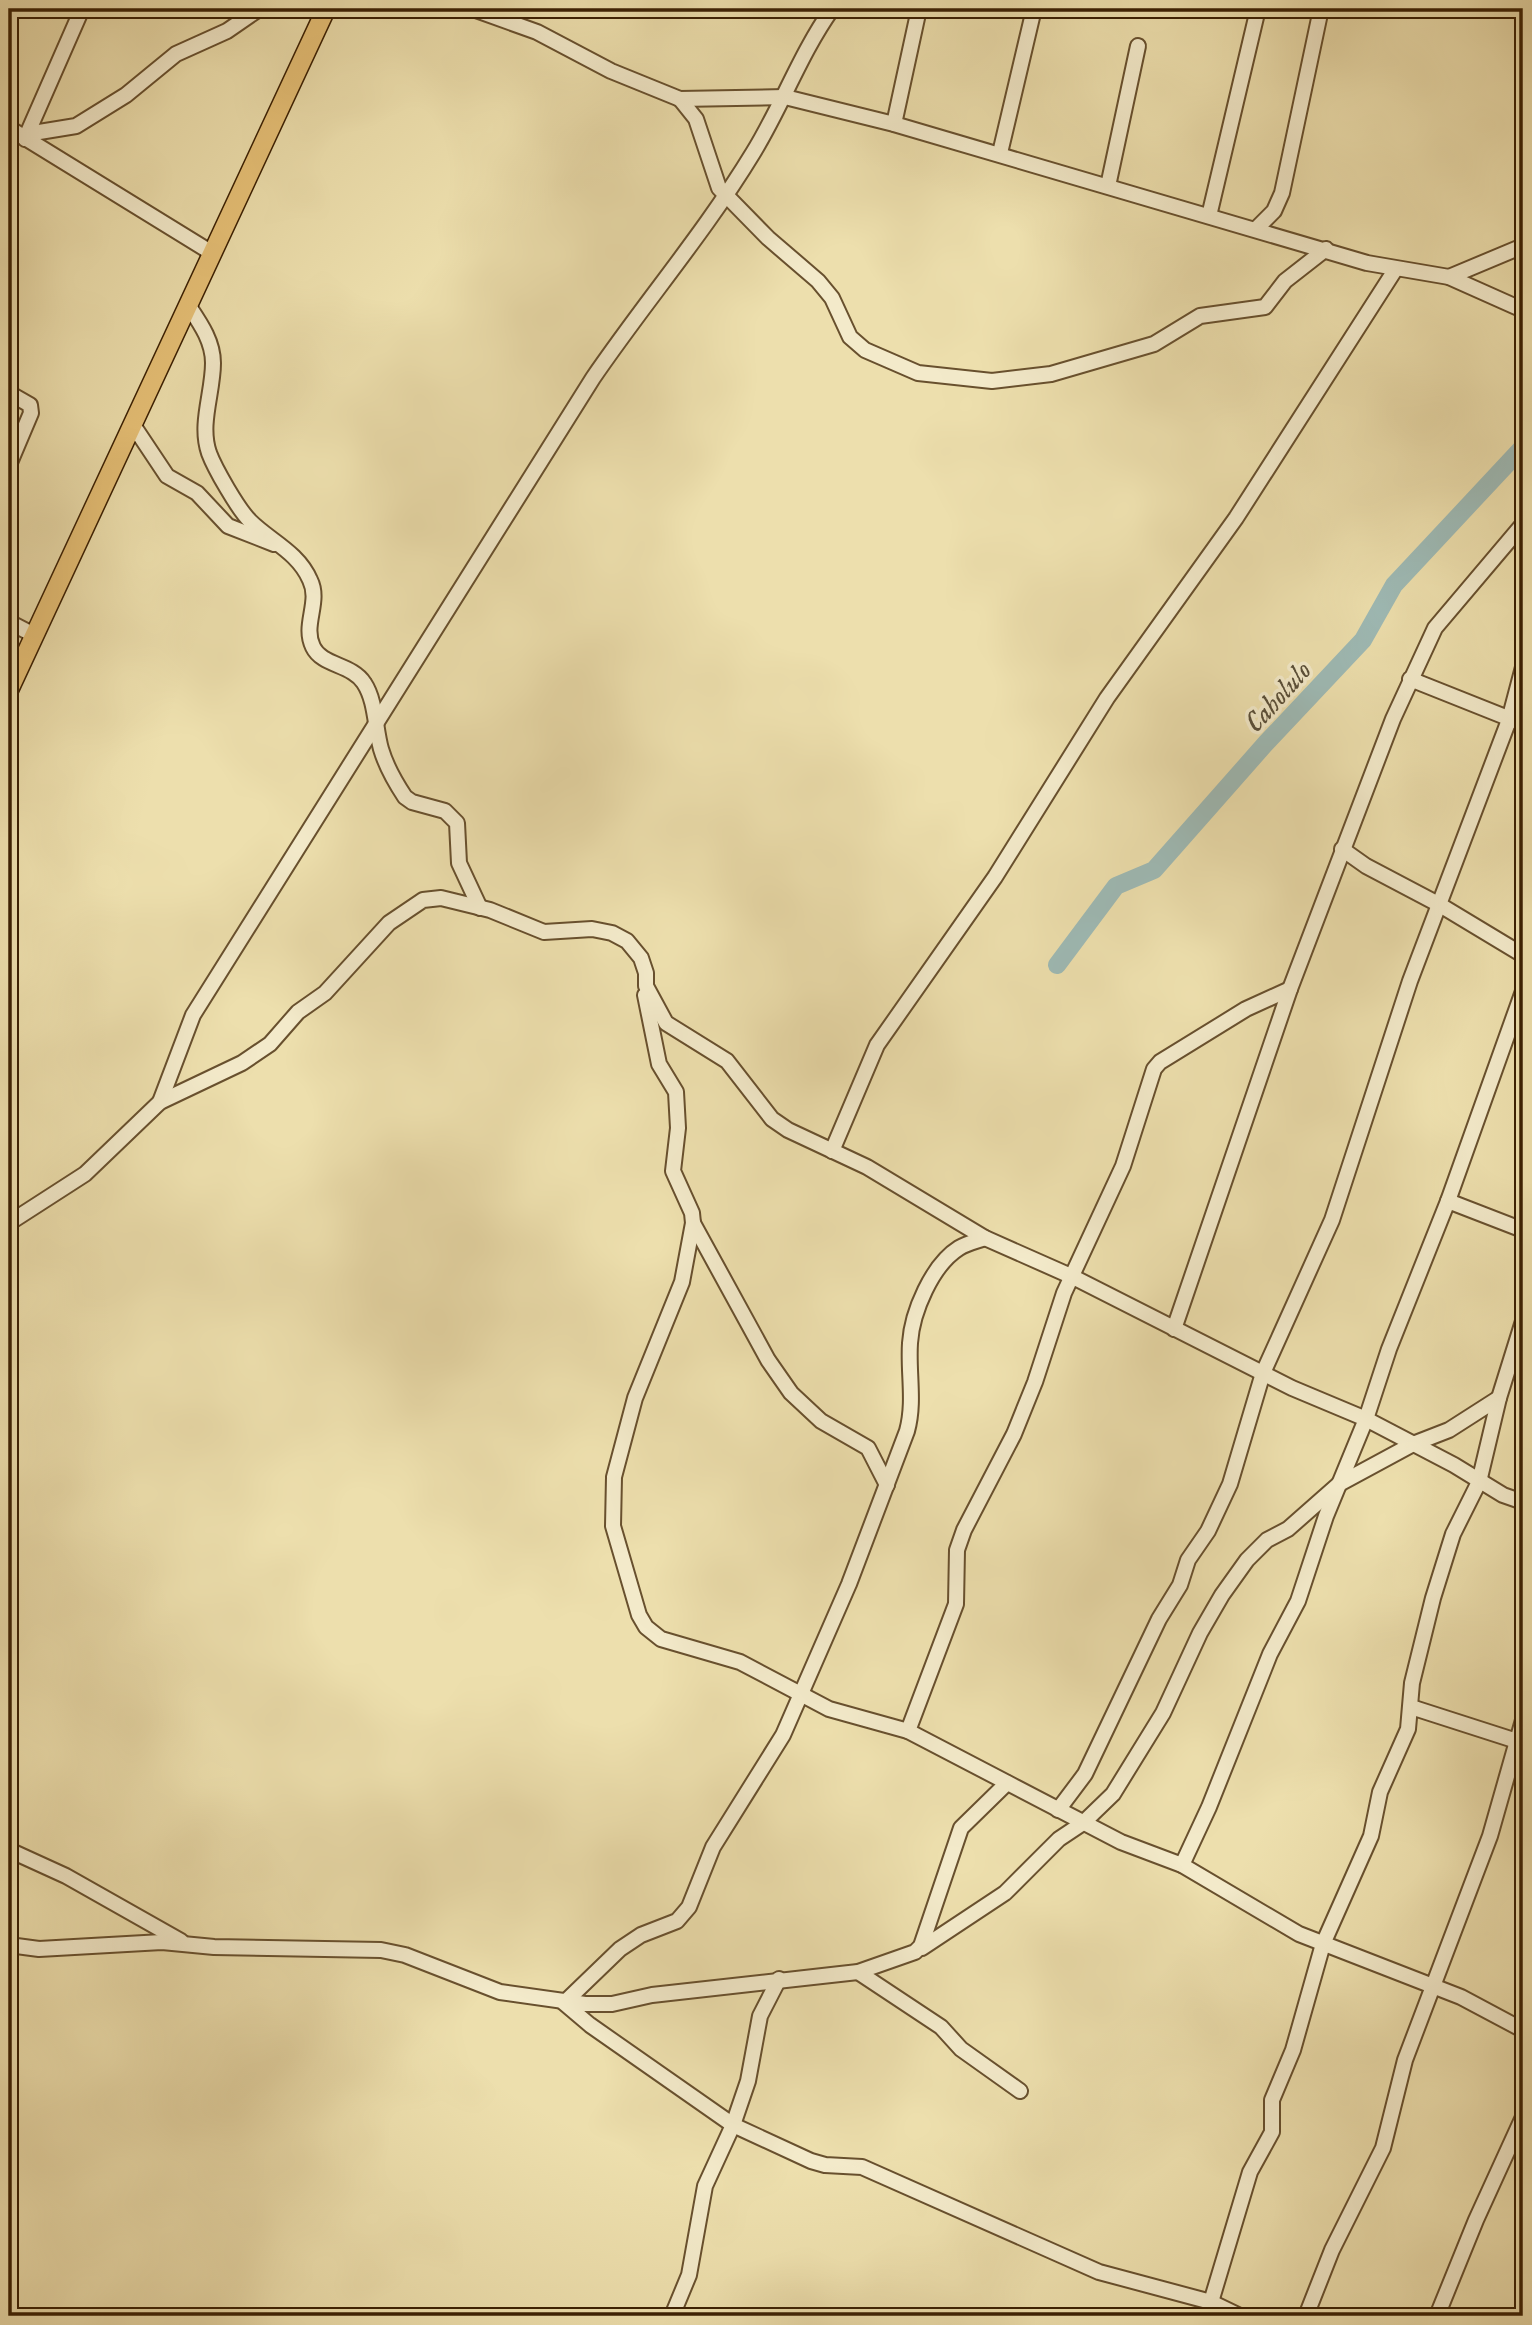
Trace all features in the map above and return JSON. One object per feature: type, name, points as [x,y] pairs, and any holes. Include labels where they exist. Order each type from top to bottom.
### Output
[{"type":"main road","points":[[9,690],[326,9]]},
{"type":"street","points":[[26,137],[82,9]]},
{"type":"street","points":[[26,137],[76,126],[126,95],[176,54],[227,31],[259,9]]},
{"type":"street","points":[[473,9],[537,32],[611,71],[680,99],[785,97],[894,124],[1395,270],[1449,277],[1523,310]]},
{"type":"street","points":[[160,1102],[193,1015],[376,727],[468,573],[593,378],[644,303],[689,251],[726,195],[785,97],[807,48],[832,9]]},
{"type":"street","points":[[894,124],[919,9]]},
{"type":"street","points":[[1000,153],[1034,9]]},
{"type":"street","points":[[1209,216],[1258,9]]},
{"type":"street","points":[[1256,229],[1274,211],[1282,193],[1321,9]]},
{"type":"street","points":[[1108,186],[1138,46]]},
{"type":"street","points":[[680,99],[696,119],[714,180],[726,195],[768,239],[818,281],[832,298],[850,337],[857,344],[918,373],[992,381],[1051,374],[1154,344],[1200,316],[1260,310],[1286,281],[1326,249]]},
{"type":"street","points":[[9,128],[212,253]]},
{"type":"street","points":[[1449,277],[1523,246]]},
{"type":"street","points":[[832,1151],[843,1118],[877,1045],[995,877],[1107,698],[1236,518],[1395,270]]},
{"type":"street","points":[[188,305],[205,331],[213,362],[206,412],[208,451],[244,515],[285,548],[304,570],[314,591],[309,628],[313,648],[323,657],[358,675],[369,692],[386,763],[405,797],[445,811],[457,823],[459,863],[480,908]]},
{"type":"street","points":[[9,393],[30,405],[32,413],[9,465]]},
{"type":"street","points":[[133,425],[167,476],[197,493],[216,516],[246,535],[285,548]]},
{"type":"street","points":[[1174,1329],[1290,989],[1342,849],[1410,680],[1435,628],[1523,524]]},
{"type":"street","points":[[9,622],[34,635]]},
{"type":"street","points":[[1058,1810],[1085,1774],[1159,1619],[1181,1585],[1188,1560],[1203,1541],[1230,1484],[1263,1373],[1332,1220],[1410,981],[1516,722],[1523,667]]},
{"type":"street","points":[[1410,680],[1516,722]]},
{"type":"street","points":[[1342,849],[1366,866],[1440,905],[1523,955]]},
{"type":"street","points":[[9,1223],[85,1174],[160,1102],[242,1063],[270,1044],[298,1012],[325,993],[389,922],[423,900],[441,898],[480,908],[544,932],[592,929],[612,933],[627,941],[642,958],[655,1050],[659,1064],[676,1092],[678,1105],[673,1171],[692,1213],[693,1223],[682,1282],[652,1352],[624,1433],[614,1477],[612,1508],[616,1538],[639,1615],[653,1634],[670,1642],[719,1654],[849,1716],[922,1735],[1083,1823],[1121,1842],[1182,1865],[1265,1915],[1323,1944],[1461,1997],[1523,2030]]},
{"type":"street","points":[[646,986],[666,1023],[727,1061],[772,1119],[867,1167],[985,1238],[1073,1277],[1263,1373],[1366,1419],[1454,1465],[1479,1482],[1523,1502]]},
{"type":"street","points":[[908,1731],[956,1604],[957,1550],[964,1530],[1014,1434],[1035,1382],[1063,1293],[1073,1277],[1123,1166],[1154,1069],[1160,1062],[1246,1009],[1290,989]]},
{"type":"street","points":[[1182,1865],[1209,1807],[1270,1654],[1298,1601],[1339,1484],[1366,1419],[1389,1349],[1448,1201],[1523,991]]},
{"type":"street","points":[[1448,1201],[1523,1230]]},
{"type":"street","points":[[693,1223],[768,1360],[791,1393],[821,1421],[868,1448],[887,1485]]},
{"type":"street","points":[[565,2003],[620,1949],[641,1935],[677,1921],[689,1907],[713,1847],[774,1753],[801,1695],[887,1485],[911,1415],[910,1342],[922,1299],[949,1257],[959,1248],[985,1238]]},
{"type":"street","points":[[1211,2302],[1250,2172],[1272,2132],[1272,2100],[1310,1998],[1323,1944],[1371,1836],[1378,1800],[1408,1729],[1412,1683],[1433,1598],[1453,1534],[1479,1482],[1490,1445],[1499,1398],[1523,1321]]},
{"type":"street","points":[[9,1945],[40,1949],[145,1942],[214,1947],[381,1950],[405,1955],[500,1992],[565,2003],[612,2004],[652,1995],[858,1972],[915,1952],[1005,1894],[1059,1839],[1083,1823],[1113,1794],[1163,1713],[1200,1633],[1247,1560],[1266,1540],[1288,1529],[1339,1484],[1413,1444],[1449,1430],[1499,1398]]},
{"type":"street","points":[[1411,1707],[1520,1742]]},
{"type":"street","points":[[1306,2316],[1332,2250],[1383,2148],[1405,2060],[1490,1836],[1520,1742],[1523,1720]]},
{"type":"street","points":[[915,1952],[926,1936],[934,1902],[961,1828],[1007,1783]]},
{"type":"street","points":[[9,1850],[66,1876],[185,1943]]},
{"type":"street","points":[[858,1972],[941,2027],[961,2049],[1020,2091]]},
{"type":"street","points":[[672,2316],[688,2274],[705,2186],[733,2125],[751,2068],[760,2015],[779,1979]]},
{"type":"street","points":[[565,2003],[590,2025],[733,2125],[811,2161],[825,2165],[862,2167],[1099,2272],[1211,2302],[1240,2316]]},
{"type":"street","points":[[1437,2316],[1523,2116]]},
{"type":"waterway","name":"Caholulo","points":[[1057,965],[1116,886],[1154,870],[1266,743],[1363,640],[1394,585],[1523,447]]}]
